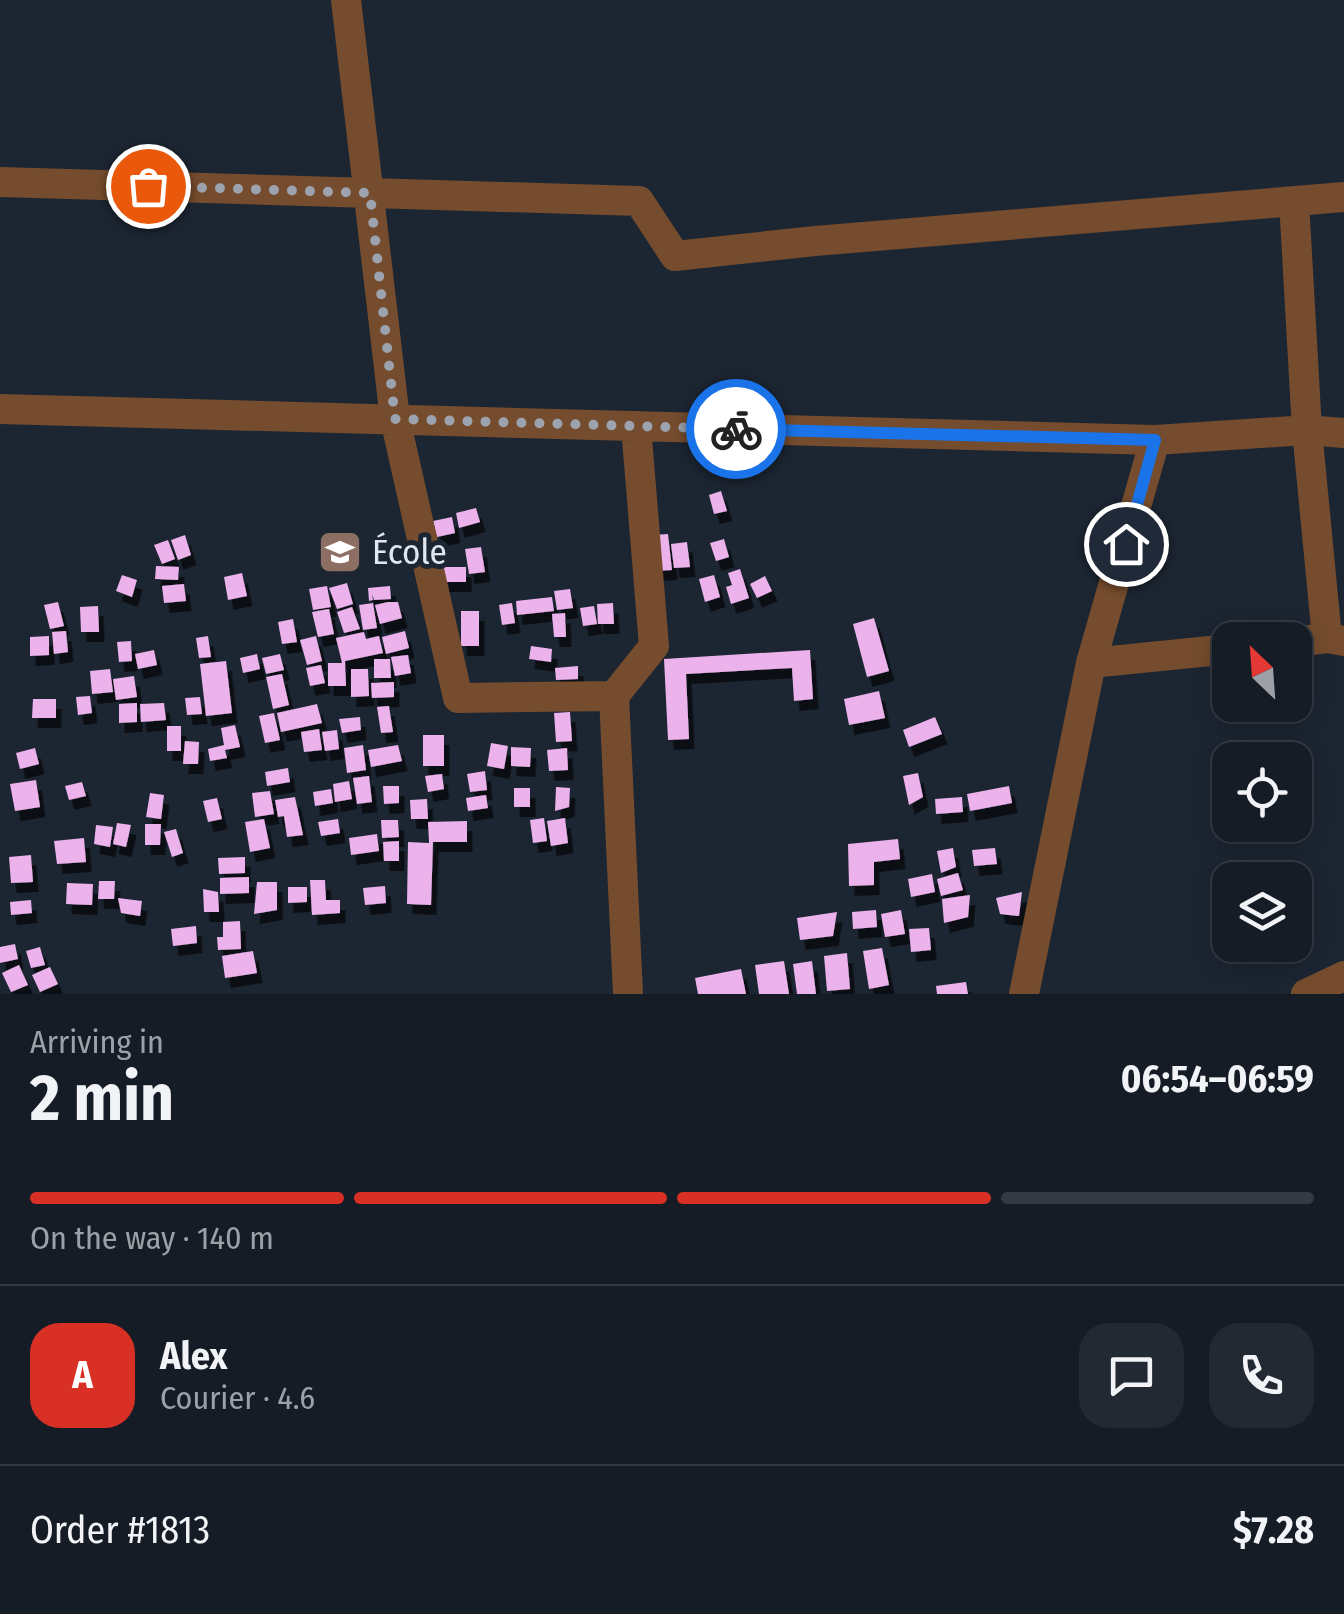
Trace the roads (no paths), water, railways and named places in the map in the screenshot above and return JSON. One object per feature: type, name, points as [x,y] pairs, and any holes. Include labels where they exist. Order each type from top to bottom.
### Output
[{"type":"street","points":[[346,0],[395,419],[458,698],[614,696]]},
{"type":"street","points":[[0,182],[639,201],[675,256],[1344,197]]},
{"type":"street","points":[[1294,202],[1307,430],[1336,639]]},
{"type":"street","points":[[0,409],[1155,440],[1307,430],[1344,433]]},
{"type":"street","points":[[628,994],[614,696],[654,646],[636,426]]},
{"type":"street","points":[[1024,994],[1090,663],[1155,440]]},
{"type":"street","points":[[1090,663],[1212,651]]},
{"type":"street","points":[[1306,994],[1344,976]]},
{"type":"place","name":"École","points":[[340,552]]}]
